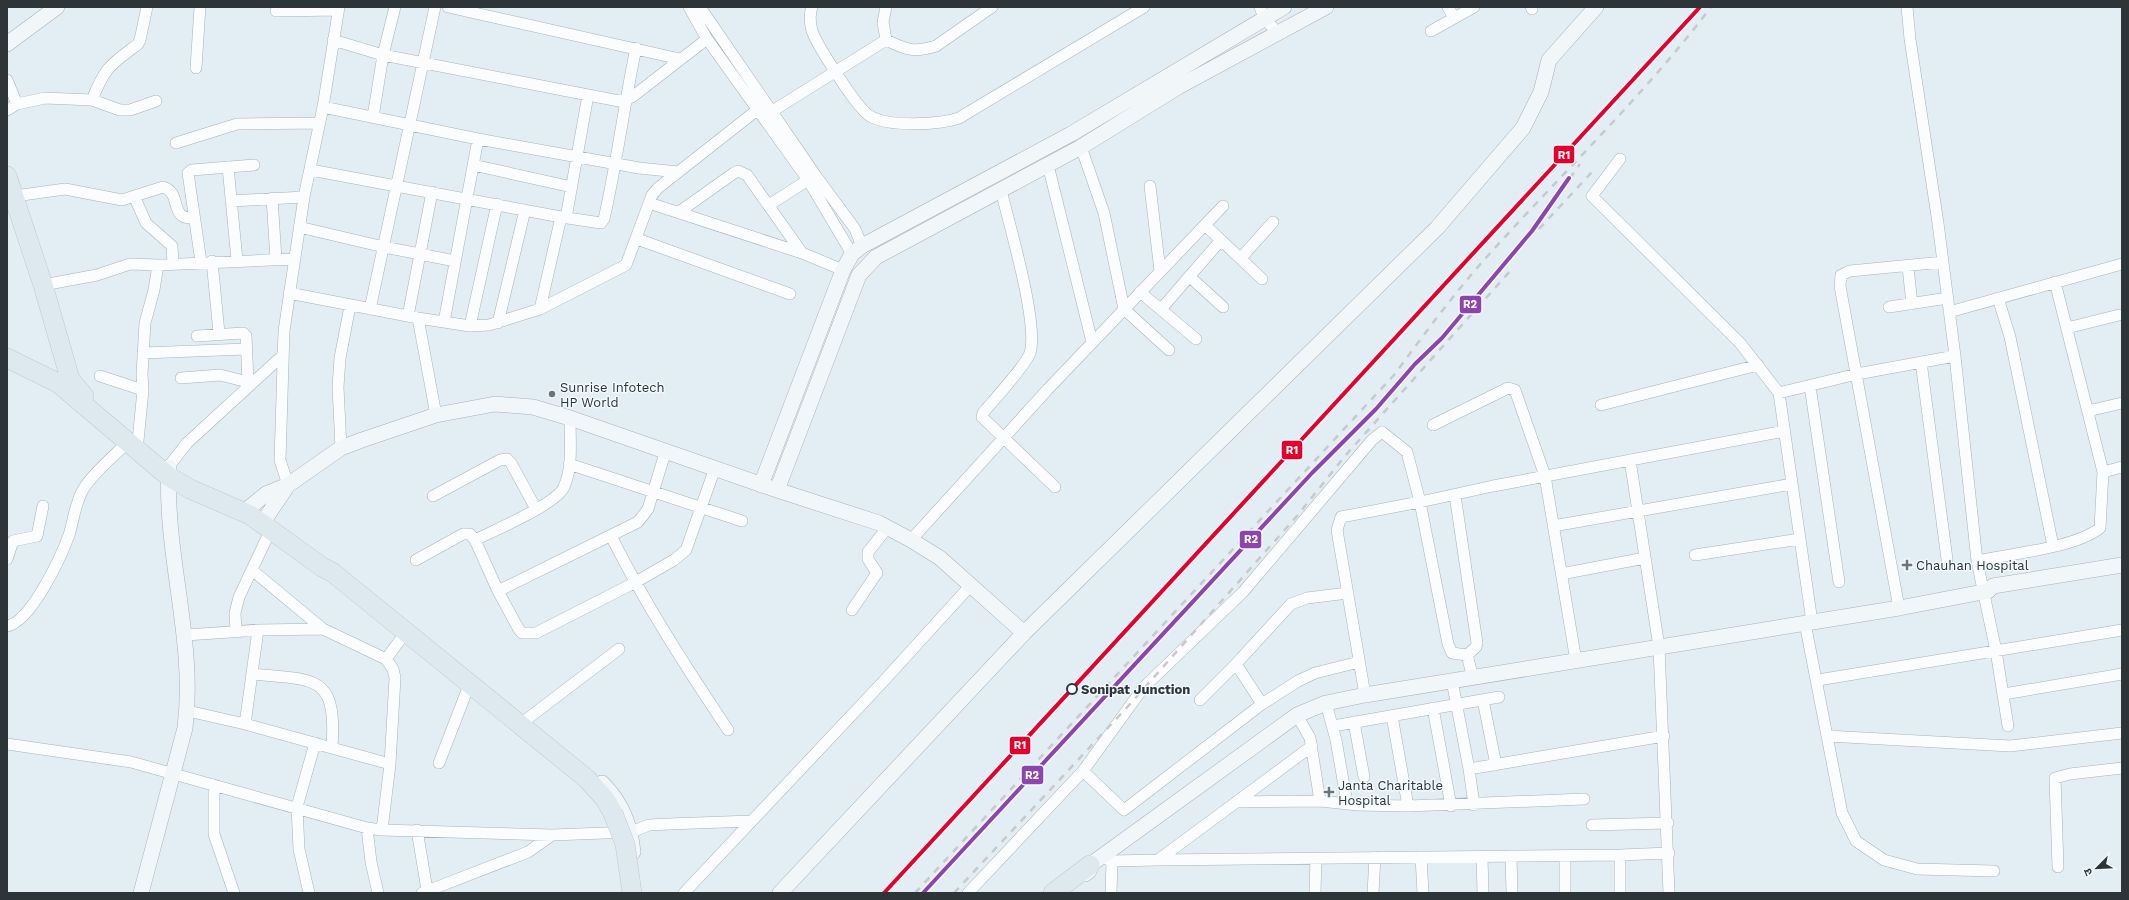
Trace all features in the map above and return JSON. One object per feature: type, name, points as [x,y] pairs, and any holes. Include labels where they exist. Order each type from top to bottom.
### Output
[{"type":"highway","points":[[7,176],[15,196],[43,285],[70,379],[78,392],[168,471],[260,516],[326,561],[332,572],[442,662],[518,718],[587,779],[605,799],[620,827],[629,864],[632,893]]},
{"type":"highway","points":[[7,358],[52,379],[133,441]]},
{"type":"highway","points":[[1053,893],[1101,861]]},
{"type":"street","points":[[7,44],[43,11],[57,7]]},
{"type":"street","points":[[92,100],[100,80],[110,65],[138,44],[146,7]]},
{"type":"street","points":[[196,68],[200,7]]},
{"type":"street","points":[[373,117],[383,55],[395,7]]},
{"type":"street","points":[[370,309],[435,7]]},
{"type":"street","points":[[448,7],[680,58]]},
{"type":"street","points":[[689,7],[707,38],[765,110],[855,228],[857,250]]},
{"type":"street","points":[[700,7],[808,180],[857,250]]},
{"type":"street","points":[[812,7],[810,22],[813,32],[836,72],[862,111],[870,117],[879,120],[922,124],[946,122],[959,118],[1144,7]]},
{"type":"street","points":[[886,7],[883,22],[886,40]]},
{"type":"street","points":[[886,40],[909,51],[927,49],[936,46],[992,7]]},
{"type":"street","points":[[761,485],[843,270],[857,250],[1071,134],[1262,13],[1284,7]]},
{"type":"street","points":[[777,490],[843,313],[859,275],[876,257],[1081,147],[1178,87],[1277,32],[1326,7]]},
{"type":"street","points":[[1448,7],[1454,18]]},
{"type":"street","points":[[1431,31],[1474,7]]},
{"type":"street","points":[[780,893],[1024,634],[1437,228],[1523,128],[1541,92],[1549,60],[1596,7]]},
{"type":"street","points":[[1907,7],[1910,39],[1956,356],[1977,561],[1986,591],[2008,726]]},
{"type":"street","points":[[276,11],[338,8],[323,107],[311,170],[304,197],[294,259],[282,356],[280,460],[288,484]]},
{"type":"street","points":[[1262,13],[1277,32]]},
{"type":"street","points":[[333,40],[383,55],[619,101],[632,97],[707,38]]},
{"type":"street","points":[[289,292],[350,306],[470,326],[498,323],[540,309],[626,265],[637,239],[649,203],[658,188],[678,172],[765,110],[836,72],[886,40]]},
{"type":"street","points":[[311,170],[432,192],[466,200],[497,204],[563,218],[597,223],[603,221],[616,163],[625,100],[636,48]]},
{"type":"street","points":[[7,80],[12,107],[45,98],[92,100],[120,110],[130,110],[156,101]]},
{"type":"street","points":[[540,309],[572,187],[588,95]]},
{"type":"street","points":[[323,107],[478,139],[616,163],[678,172]]},
{"type":"street","points":[[176,143],[237,124],[320,123]]},
{"type":"street","points":[[444,322],[478,139]]},
{"type":"street","points":[[1081,147],[1104,213],[1124,308],[1169,350]]},
{"type":"street","points":[[1620,159],[1592,196],[1734,337],[1779,393],[1800,539],[1808,623],[1827,736],[1842,813],[1856,841],[1884,860],[1917,869],[1994,871]]},
{"type":"street","points":[[1048,164],[1092,342]]},
{"type":"street","points":[[219,333],[207,262],[194,218],[188,173],[192,170],[254,165]]},
{"type":"street","points":[[473,165],[572,187]]},
{"type":"street","points":[[228,167],[237,260]]},
{"type":"street","points":[[679,212],[738,171],[747,175],[802,253]]},
{"type":"street","points":[[769,205],[808,180]]},
{"type":"street","points":[[1150,186],[1160,271]]},
{"type":"street","points":[[15,196],[65,189],[118,199],[134,196],[159,187],[168,188],[174,196],[180,215],[186,218],[194,218]]},
{"type":"street","points":[[1001,190],[1028,306],[1031,329],[1030,352],[1028,358],[982,413],[984,420],[1056,487]]},
{"type":"street","points":[[432,192],[421,253],[413,317],[436,415]]},
{"type":"street","points":[[134,196],[146,223],[172,246],[173,264]]},
{"type":"street","points":[[231,201],[304,197]]},
{"type":"street","points":[[272,198],[276,258]]},
{"type":"street","points":[[649,203],[802,253],[843,270]]},
{"type":"street","points":[[470,326],[497,204]]},
{"type":"street","points":[[911,540],[1092,342],[1223,206]]},
{"type":"street","points":[[498,323],[525,210]]},
{"type":"street","points":[[1241,258],[1273,222]]},
{"type":"street","points":[[1205,225],[1262,279]]},
{"type":"street","points":[[300,227],[384,247],[421,253],[455,261]]},
{"type":"street","points":[[637,239],[790,294]]},
{"type":"street","points":[[1162,308],[1221,240]]},
{"type":"street","points":[[43,285],[97,275],[130,264],[158,265],[276,258],[294,259]]},
{"type":"street","points":[[1899,608],[1840,286],[1841,275],[1850,271],[1908,267],[1943,262]]},
{"type":"street","points":[[1949,312],[2122,264]]},
{"type":"street","points":[[7,626],[17,622],[36,600],[65,545],[76,504],[84,488],[133,441],[144,390],[142,353],[145,323],[154,290],[158,265]]},
{"type":"street","points":[[1908,267],[1912,304]]},
{"type":"street","points":[[1190,277],[1223,307]]},
{"type":"street","points":[[1977,561],[2053,546],[2092,534],[2100,528],[2103,472],[2055,282]]},
{"type":"street","points":[[1140,292],[1162,308],[1196,339]]},
{"type":"street","points":[[1889,307],[1948,298]]},
{"type":"street","points":[[1998,298],[2011,345],[2053,546]]},
{"type":"street","points":[[341,448],[338,387],[340,358],[350,306]]},
{"type":"street","points":[[2067,328],[2119,315]]},
{"type":"street","points":[[196,336],[244,332],[246,336],[246,350],[250,382]]},
{"type":"street","points":[[142,353],[246,350]]},
{"type":"street","points":[[141,893],[186,728],[188,711],[186,635],[170,529],[168,471],[186,443],[250,382],[282,356]]},
{"type":"street","points":[[1779,393],[1857,374],[1956,356]]},
{"type":"street","points":[[1921,362],[1946,559]]},
{"type":"street","points":[[1601,405],[1758,365]]},
{"type":"street","points":[[181,378],[220,375],[250,382]]},
{"type":"street","points":[[100,376],[144,390]]},
{"type":"street","points":[[1810,386],[1839,582]]},
{"type":"street","points":[[1433,425],[1508,388],[1512,388],[1516,392],[1545,476],[1576,661]]},
{"type":"street","points":[[2088,411],[2122,402]]},
{"type":"street","points":[[236,631],[236,604],[252,570],[260,516],[266,494],[288,484],[341,448],[436,415],[501,404],[533,407],[570,418],[666,450],[761,485],[879,523],[940,558],[1024,634]]},
{"type":"street","points":[[475,540],[536,509],[561,493],[564,487],[569,464],[570,418]]},
{"type":"street","points":[[968,893],[1083,771],[1143,688],[1243,592],[1372,440],[1382,432],[1407,452],[1420,502],[1448,644],[1452,653],[1467,655],[1476,648],[1477,643],[1455,495]]},
{"type":"street","points":[[1365,695],[1337,530],[1341,517],[1545,476],[1785,432]]},
{"type":"street","points":[[498,591],[611,536],[642,518],[654,493],[666,450]]},
{"type":"street","points":[[433,496],[500,460],[507,459],[511,463],[536,509]]},
{"type":"street","points":[[1630,460],[1659,647],[1668,823],[1669,893]]},
{"type":"street","points":[[569,464],[742,521]]},
{"type":"street","points":[[2103,472],[2122,467]]},
{"type":"street","points":[[416,560],[463,534],[470,534],[475,540],[498,591],[518,628],[522,633],[527,635],[536,633],[674,560],[686,550],[703,508],[715,468]]},
{"type":"street","points":[[1553,526],[1792,484]]},
{"type":"street","points":[[7,559],[13,540],[36,536],[43,506]]},
{"type":"street","points":[[852,610],[877,573],[868,559],[868,552],[888,528]]},
{"type":"street","points":[[611,536],[634,582],[660,627],[728,730]]},
{"type":"street","points":[[1695,555],[1800,539]]},
{"type":"street","points":[[1561,574],[1645,558]]},
{"type":"street","points":[[1061,893],[1101,861],[1297,716],[1326,703],[1365,695],[1899,608],[1986,591],[1993,586],[2122,565]]},
{"type":"street","points":[[252,570],[324,629],[386,659],[393,669],[395,678],[390,764],[382,830]]},
{"type":"street","points":[[1986,591],[1994,594],[2122,574]]},
{"type":"street","points":[[684,893],[880,685],[971,585]]},
{"type":"street","points":[[1200,700],[1236,664],[1291,604],[1307,598],[1348,593]]},
{"type":"street","points":[[186,635],[258,630],[324,629]]},
{"type":"street","points":[[246,724],[258,630]]},
{"type":"street","points":[[1818,680],[2122,630]]},
{"type":"street","points":[[386,659],[406,632]]},
{"type":"street","points":[[619,649],[518,718],[590,771],[610,791],[624,812],[631,832],[637,893]]},
{"type":"street","points":[[1467,655],[1473,678]]},
{"type":"street","points":[[442,662],[447,670],[592,796],[608,818],[614,834],[620,858],[624,893]]},
{"type":"street","points":[[1083,771],[1124,810],[1262,704],[1298,680],[1315,673],[1359,662]]},
{"type":"street","points":[[1236,664],[1262,704]]},
{"type":"street","points":[[252,674],[303,679],[322,689],[330,700],[332,708],[332,748]]},
{"type":"street","points":[[2004,694],[2122,674]]},
{"type":"street","points":[[1452,681],[1469,769],[1474,805]]},
{"type":"street","points":[[439,763],[468,688]]},
{"type":"street","points":[[1333,726],[1499,697]]},
{"type":"street","points":[[1483,700],[1496,764]]},
{"type":"street","points":[[1326,703],[1333,726],[1347,803]]},
{"type":"street","points":[[1433,708],[1451,806]]},
{"type":"street","points":[[188,711],[246,724],[390,764]]},
{"type":"street","points":[[1297,716],[1310,738],[1320,800]]},
{"type":"street","points":[[1392,716],[1408,806]]},
{"type":"street","points":[[1354,722],[1364,777]]},
{"type":"street","points":[[1827,736],[2010,746],[2122,732]]},
{"type":"street","points":[[1469,769],[1664,736]]},
{"type":"street","points":[[309,893],[299,849],[297,807],[315,743]]},
{"type":"street","points":[[7,744],[131,762],[297,807],[367,828],[382,830],[552,835],[614,834],[631,832],[649,825],[752,821]]},
{"type":"street","points":[[1158,860],[1312,746]]},
{"type":"street","points":[[2058,867],[2055,778],[2070,774],[2122,768]]},
{"type":"street","points":[[214,785],[214,834],[234,893]]},
{"type":"street","points":[[1236,802],[1320,800],[1408,806],[1451,806],[1584,799]]},
{"type":"street","points":[[1592,825],[1668,823]]},
{"type":"street","points":[[367,828],[370,862],[378,893]]},
{"type":"street","points":[[418,830],[424,892],[448,888],[528,852],[552,835]]},
{"type":"street","points":[[1044,893],[1084,864],[1101,861],[1565,856],[1669,853]]},
{"type":"street","points":[[1620,855],[1620,893]]},
{"type":"street","points":[[1511,856],[1512,893]]},
{"type":"street","points":[[1565,856],[1565,893]]},
{"type":"street","points":[[1373,893],[1375,857]]},
{"type":"street","points":[[1421,857],[1422,893]]},
{"type":"street","points":[[1482,857],[1483,893]]},
{"type":"street","points":[[1315,893],[1316,858]]},
{"type":"street","points":[[1101,861],[1111,893]]},
{"type":"railway","points":[[915,893],[1394,375],[1438,316],[1484,260],[1657,73],[1711,7]]},
{"type":"railway","points":[[1007,801],[1312,473],[1376,409],[1415,364],[1442,338],[1532,231],[1580,164]]},
{"type":"railway","points":[[1539,229],[1592,172]]},
{"type":"railway","points":[[954,893],[1131,703],[1297,516],[1345,456],[1511,270]]},
{"type":"railway","points":[[923,893],[934,880]]},
{"type":"transit line","name":"R1","points":[[884,893],[1700,7]]},
{"type":"transit line","name":"R2","points":[[923,893],[1312,473],[1376,409],[1415,364],[1442,338],[1532,231],[1569,178]]},
{"type":"place","name":"Sunrise Infotech HP World","points":[[552,394]]},
{"type":"place","name":"Chauhan Hospital","points":[[1907,565]]},
{"type":"place","name":"Sonipat Junction","points":[[1072,689]]},
{"type":"place","name":"Janta Charitable Hospital","points":[[1329,792]]}]
